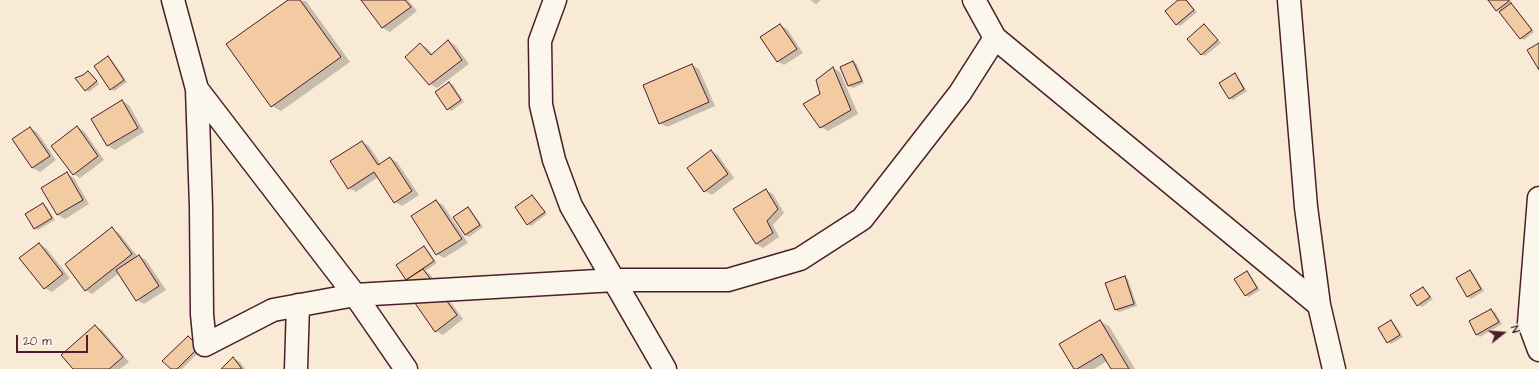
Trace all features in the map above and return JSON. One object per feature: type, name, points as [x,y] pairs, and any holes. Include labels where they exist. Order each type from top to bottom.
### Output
[{"type":"street","points":[[173,0],[197,89],[201,207],[202,314],[205,345],[273,310],[356,295],[615,280],[728,280],[800,259],[862,219],[960,93],[995,38]]},
{"type":"street","points":[[555,0],[540,41],[541,105],[554,160],[571,206],[665,369]]},
{"type":"street","points":[[974,0],[995,38],[1319,305]]},
{"type":"street","points":[[1289,0],[1306,207],[1319,305],[1334,369]]},
{"type":"street","points":[[197,89],[356,295],[406,369]]},
{"type":"street","points":[[1539,198],[1529,323],[1539,350]]},
{"type":"street","points":[[296,369],[298,305]]},
{"type":"building","points":[[288,0],[300,0],[341,57],[271,107],[226,44]]},
{"type":"building","points":[[361,0],[405,0],[411,7],[382,28]]},
{"type":"building","points":[[1178,0],[1186,0],[1194,10],[1176,25],[1165,11]]},
{"type":"building","points":[[1488,0],[1509,0],[1509,1],[1496,11]]},
{"type":"building","points":[[1511,3],[1532,30],[1520,39],[1499,12]]},
{"type":"building","points":[[780,24],[797,49],[777,62],[760,37]]},
{"type":"building","points":[[1204,24],[1218,40],[1201,55],[1187,39]]},
{"type":"building","points":[[448,40],[462,60],[429,85],[405,57],[420,43],[431,55]]},
{"type":"building","points":[[1539,43],[1539,70],[1527,50]]},
{"type":"building","points":[[108,56],[124,80],[110,90],[94,66]]},
{"type":"building","points":[[853,61],[862,81],[848,86],[840,67]]},
{"type":"building","points":[[692,64],[709,102],[659,124],[643,85]]},
{"type":"building","points":[[833,67],[851,110],[820,128],[803,104],[820,94],[816,80]]},
{"type":"building","points":[[88,71],[97,81],[85,91],[75,78]]},
{"type":"building","points":[[1235,73],[1244,89],[1229,99],[1219,83]]},
{"type":"building","points":[[449,82],[461,100],[447,110],[435,92]]},
{"type":"building","points":[[122,100],[138,128],[107,146],[91,119]]},
{"type":"building","points":[[77,126],[98,156],[73,175],[51,146]]},
{"type":"building","points":[[30,127],[50,156],[32,168],[12,139]]},
{"type":"building","points":[[362,141],[378,165],[390,157],[412,191],[394,203],[374,172],[348,189],[330,161]]},
{"type":"building","points":[[711,150],[728,174],[704,192],[687,168]]},
{"type":"building","points":[[67,172],[83,200],[57,215],[41,188]]},
{"type":"building","points":[[766,189],[778,209],[767,221],[773,233],[756,244],[733,209]]},
{"type":"building","points":[[532,195],[545,212],[527,225],[515,207]]},
{"type":"building","points":[[436,200],[462,239],[436,255],[411,216]]},
{"type":"building","points":[[43,203],[52,218],[34,229],[25,214]]},
{"type":"building","points":[[468,207],[480,225],[465,235],[453,217]]},
{"type":"building","points":[[112,227],[132,254],[85,291],[65,264]]},
{"type":"building","points":[[39,243],[63,274],[44,289],[19,258]]},
{"type":"building","points":[[424,246],[434,261],[406,280],[396,265]]},
{"type":"building","points":[[139,255],[159,286],[136,301],[116,270]]},
{"type":"building","points":[[423,269],[457,315],[435,332],[401,283]]},
{"type":"building","points":[[1470,270],[1481,289],[1467,297],[1456,278]]},
{"type":"building","points":[[1247,271],[1257,288],[1245,296],[1234,279]]},
{"type":"building","points":[[1125,276],[1134,304],[1115,310],[1105,283]]},
{"type":"building","points":[[1423,287],[1430,297],[1417,306],[1410,295]]},
{"type":"building","points":[[1491,309],[1499,322],[1476,335],[1469,321]]},
{"type":"building","points":[[1100,320],[1129,369],[1111,369],[1102,354],[1077,369],[1074,369],[1059,344]]},
{"type":"building","points":[[1391,320],[1400,335],[1387,343],[1378,328]]},
{"type":"building","points":[[95,325],[123,357],[109,369],[73,369],[61,355]]},
{"type":"building","points":[[188,336],[199,347],[177,369],[171,369],[162,361]]},
{"type":"building","points":[[233,357],[242,369],[221,369]]}]
